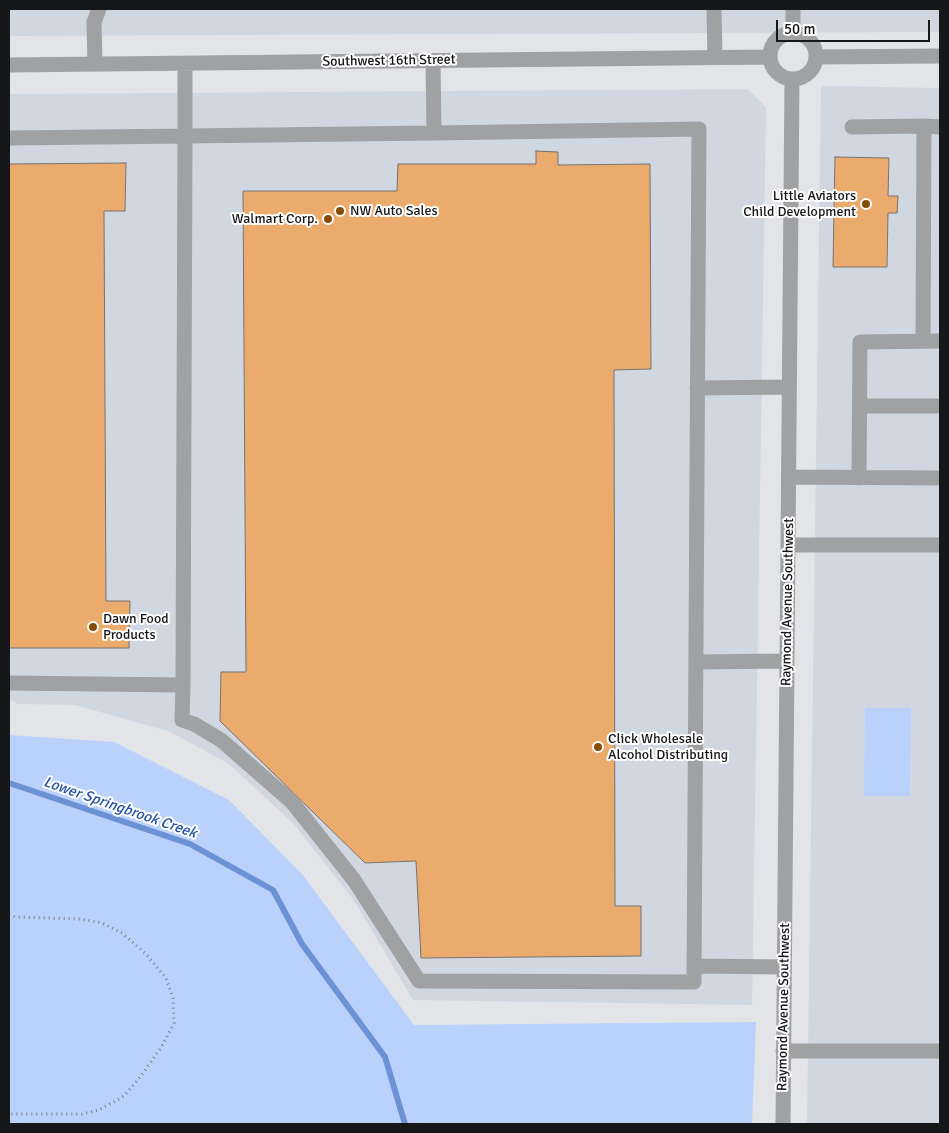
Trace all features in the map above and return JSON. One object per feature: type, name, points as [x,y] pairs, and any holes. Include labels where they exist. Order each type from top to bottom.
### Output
[{"type":"street","points":[[95,64],[94,22],[99,9]]},
{"type":"street","points":[[714,9],[715,58]]},
{"type":"street","points":[[793,9],[793,33]]},
{"type":"street","points":[[793,33],[800,34],[812,43],[816,57],[815,64],[806,75],[792,79],[779,75],[774,70],[770,57],[774,43],[786,34],[793,33]]},
{"type":"street","points":[[816,57],[940,56]]},
{"type":"street","name":"Southwest 16th Street","points":[[9,65],[770,57]]},
{"type":"street","points":[[433,61],[434,133]]},
{"type":"street","points":[[9,138],[185,136],[434,133],[699,129],[694,982],[419,981],[354,880],[292,802],[221,740],[194,724],[182,720],[183,685],[185,136],[185,63]]},
{"type":"street","name":"Raymond Avenue Southwest","points":[[783,1124],[792,79]]},
{"type":"street","points":[[923,342],[924,126]]},
{"type":"street","points":[[852,127],[940,127]]},
{"type":"street","points":[[859,478],[860,342],[940,341]]},
{"type":"street","points":[[698,388],[789,387]]},
{"type":"street","points":[[860,406],[940,406]]},
{"type":"street","points":[[789,477],[940,478]]},
{"type":"street","points":[[788,545],[940,545]]},
{"type":"street","points":[[696,662],[787,661]]},
{"type":"street","points":[[9,683],[183,685]]},
{"type":"street","points":[[694,966],[784,967]]},
{"type":"street","points":[[783,1050],[940,1051]]},
{"type":"path","points":[[9,915],[16,917],[81,919],[102,923],[122,933],[146,954],[166,978],[173,998],[174,1022],[162,1046],[124,1096],[99,1110],[82,1114],[9,1114]]},
{"type":"shaded area","points":[[9,9],[940,9],[940,32],[9,36]]},
{"type":"shaded area","points":[[821,86],[940,88],[940,1124],[807,1124]]},
{"type":"shaded area","points":[[748,89],[766,107],[752,1005],[413,1000],[355,902],[294,824],[229,764],[168,731],[75,705],[18,704],[9,699],[9,94]]},
{"type":"shaded area","points":[[865,708],[911,708],[910,796],[864,796]]},
{"type":"shaded area","points":[[9,735],[114,742],[229,800],[302,874],[414,1025],[756,1022],[752,1124],[9,1124]]},
{"type":"building","points":[[536,151],[558,152],[558,165],[650,164],[651,369],[614,370],[615,906],[641,906],[641,956],[421,958],[416,861],[365,863],[220,721],[221,672],[246,672],[243,191],[397,191],[398,164],[536,164]]},
{"type":"building","name":"Little Aviators Child Development","points":[[835,157],[889,158],[888,196],[898,196],[897,213],[888,213],[887,267],[833,267]]},
{"type":"building","points":[[126,163],[125,211],[104,211],[106,601],[130,601],[129,648],[9,648],[9,164]]},
{"type":"waterway","name":"Lower Springbrook Creek","points":[[9,783],[190,844],[273,890],[302,944],[385,1057],[405,1124]]},
{"type":"place","name":"Little Aviators Child Development","points":[[866,204]]},
{"type":"place","name":"NW Auto Sales","points":[[340,211]]},
{"type":"place","name":"Walmart Corp.","points":[[328,219]]},
{"type":"place","name":"Dawn Food Products","points":[[93,627]]},
{"type":"place","name":"Click Wholesale Alcohol Distributing","points":[[598,747]]}]
